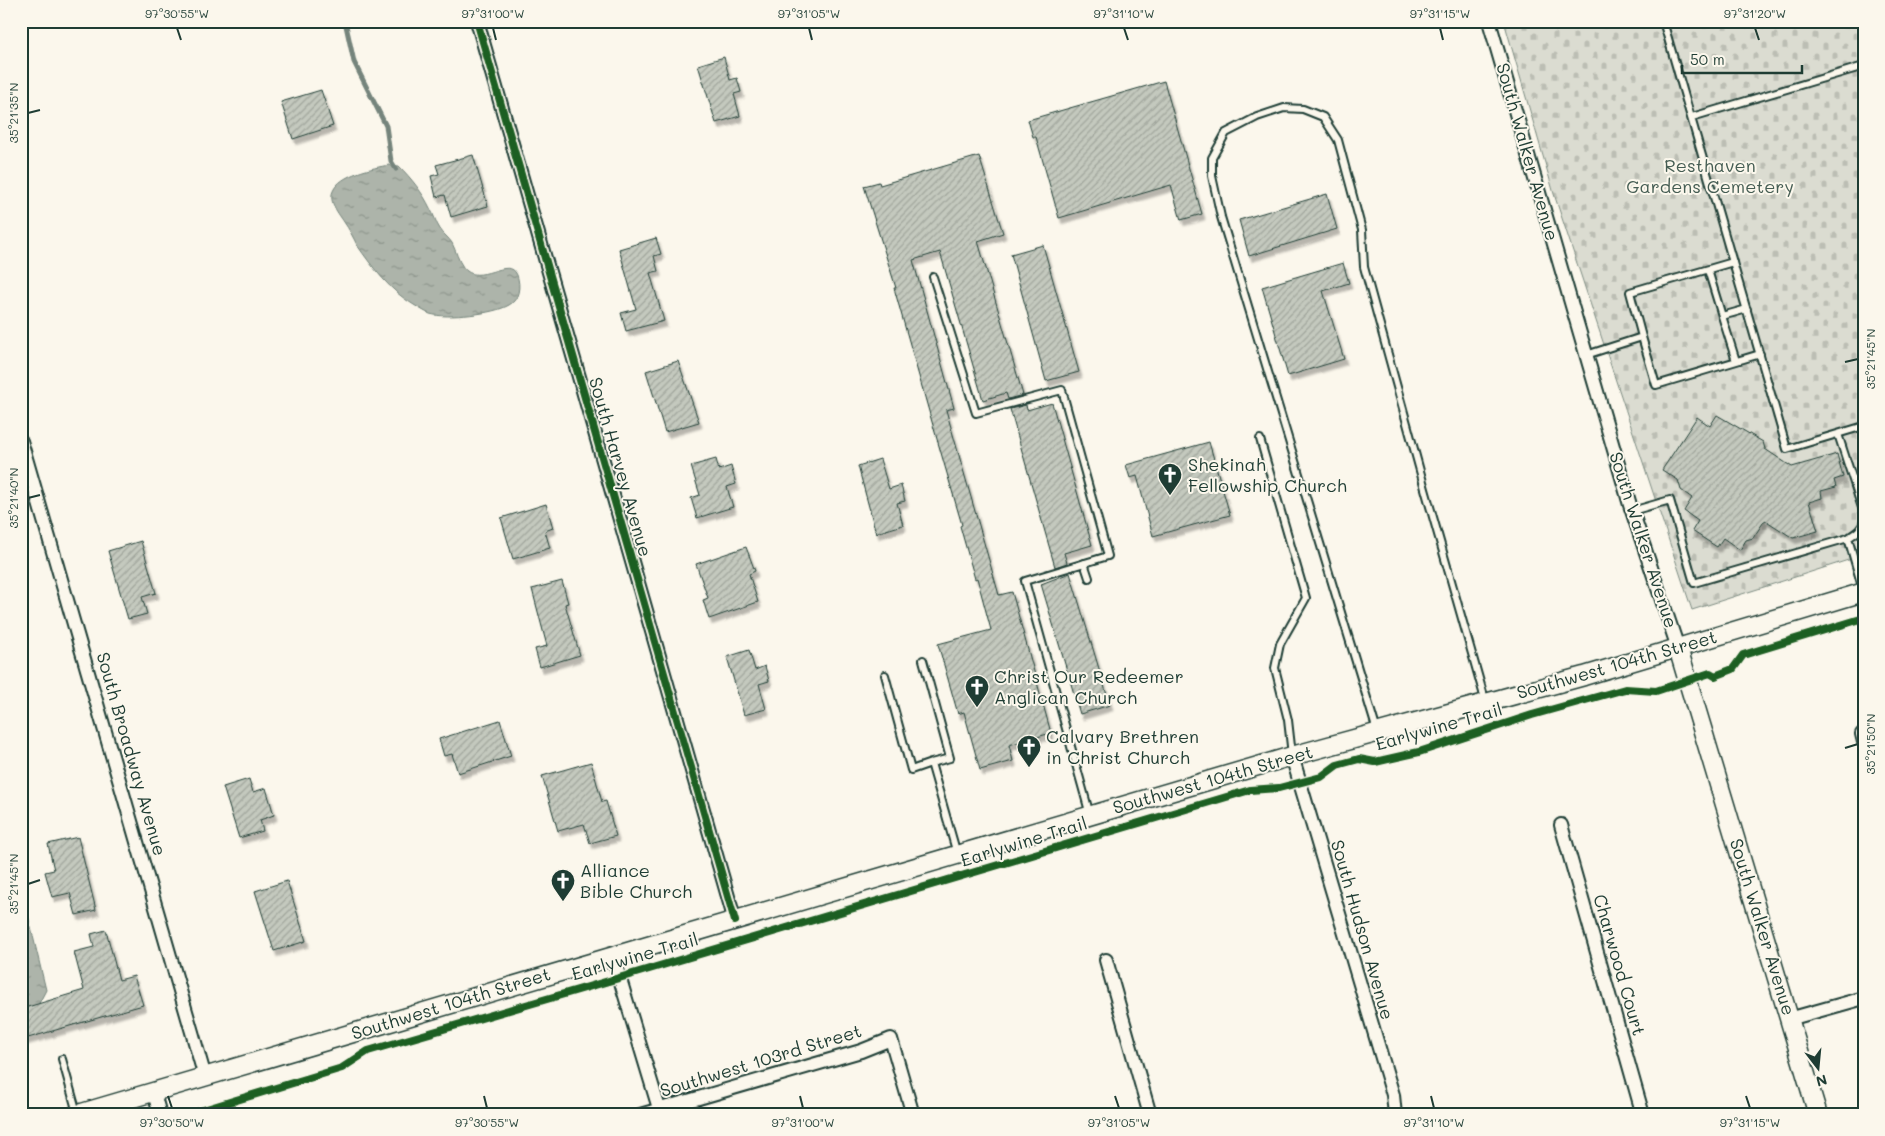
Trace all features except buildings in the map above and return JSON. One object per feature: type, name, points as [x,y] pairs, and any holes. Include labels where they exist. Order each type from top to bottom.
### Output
[{"type":"main road","name":"Southwest 104th Street","points":[[76,1114],[1292,756],[1678,648],[1864,592]]},
{"type":"main road","name":"South Walker Avenue","points":[[1678,648],[1818,1115]]},
{"type":"street","name":"South Harvey Avenue","points":[[477,21],[735,921]]},
{"type":"street","name":"South Walker Avenue","points":[[1490,21],[1632,511],[1678,648]]},
{"type":"street","name":"South Broadway Avenue","points":[[21,442],[205,1077]]},
{"type":"street","name":"South Hudson Avenue","points":[[1292,756],[1393,1095],[1395,1115]]},
{"type":"street","name":"Charwood Court","points":[[1561,825],[1643,1115]]},
{"type":"street","points":[[613,956],[660,1112]]},
{"type":"street","points":[[1106,960],[1150,1115]]},
{"type":"street","points":[[1789,1019],[1864,998]]},
{"type":"street","name":"Southwest 103rd Street","points":[[640,1115],[660,1112],[861,1051],[891,1038],[913,1115]]},
{"type":"street","points":[[154,1092],[160,1115]]},
{"type":"lane","points":[[1663,21],[1787,450],[1864,426]]},
{"type":"lane","points":[[1692,117],[1864,66]]},
{"type":"lane","points":[[1378,732],[1221,217],[1212,176],[1212,158],[1226,133],[1257,117],[1284,108],[1303,109],[1323,117],[1338,140],[1362,230],[1364,267],[1486,703]]},
{"type":"lane","points":[[1733,262],[1630,292],[1656,385],[1760,354]]},
{"type":"lane","points":[[1708,270],[1736,361]]},
{"type":"lane","points":[[933,277],[976,414],[1062,390],[1108,556],[1024,580],[1090,816]]},
{"type":"lane","points":[[1722,316],[1747,309]]},
{"type":"lane","points":[[1586,355],[1642,337]]},
{"type":"lane","points":[[1838,434],[1864,514]]},
{"type":"lane","points":[[1260,439],[1306,598],[1280,644],[1275,668],[1288,720],[1292,756]]},
{"type":"lane","points":[[1632,511],[1670,500],[1694,583],[1848,538],[1863,525],[1864,519]]},
{"type":"lane","points":[[1848,538],[1864,592]]},
{"type":"lane","points":[[1084,563],[1089,578]]},
{"type":"lane","points":[[885,675],[911,770],[950,758],[923,660]]},
{"type":"lane","points":[[931,763],[957,855]]},
{"type":"lane","points":[[62,1059],[76,1114]]},
{"type":"green space","name":"Resthaven Gardens Cemetery","points":[[1504,21],[1864,21],[1864,555],[1692,610],[1554,194]]},
{"type":"water","points":[[389,165],[399,166],[416,186],[427,202],[440,229],[452,243],[461,264],[469,273],[485,273],[507,268],[513,270],[517,275],[519,288],[517,296],[512,303],[493,311],[470,315],[447,316],[430,314],[397,293],[382,278],[357,245],[335,208],[332,195],[342,180],[366,170]]},
{"type":"water","points":[[21,886],[46,990],[33,1015],[21,1016]]},
{"type":"waterway","points":[[345,21],[354,62],[386,126],[391,161],[396,169]]},
{"type":"cycle path","points":[[477,21],[735,921]]},
{"type":"cycle path","name":"Earlywine Trail","points":[[187,1115],[342,1068],[368,1051],[1250,790],[1279,788],[1321,777],[1337,765],[1359,759],[1375,762],[1419,752],[1532,715],[1625,689],[1656,691],[1710,673],[1715,676],[1733,669],[1743,655],[1864,618]]},
{"type":"place","name":"Shekinah Fellowship Church","points":[[1170,496]]},
{"type":"place","name":"Christ Our Redeemer Anglican Church","points":[[977,708]]},
{"type":"place","name":"Calvary Brethren in Christ Church","points":[[1029,768]]},
{"type":"place","name":"Alliance Bible Church","points":[[563,902]]}]
